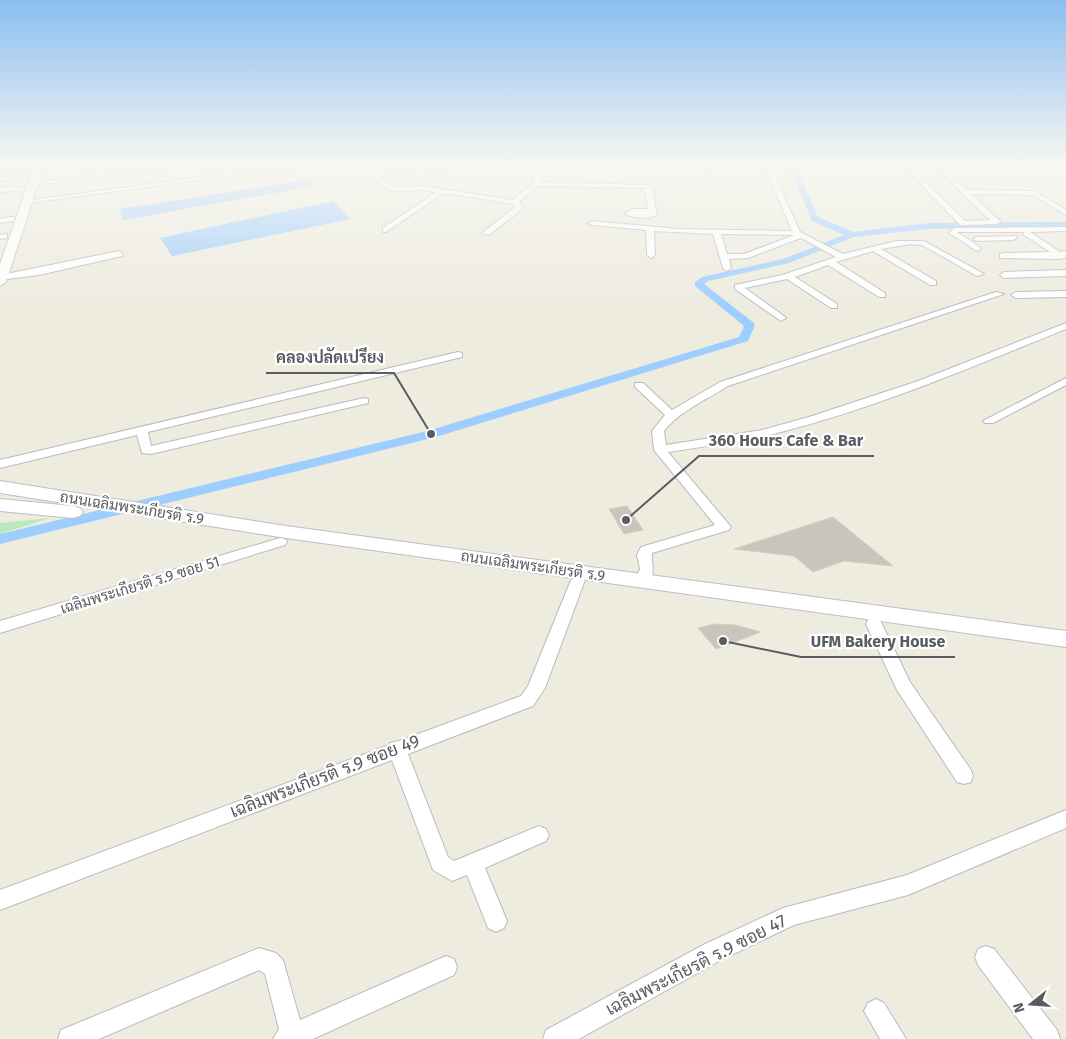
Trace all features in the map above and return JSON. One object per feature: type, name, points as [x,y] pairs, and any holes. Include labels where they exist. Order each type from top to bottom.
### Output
[{"type":"main road","points":[[1,240],[14,211]]},
{"type":"main road","points":[[1,280],[24,211]]},
{"type":"main road","points":[[0,482],[21,490]]},
{"type":"main road","name":"ถนนเฉลิมพระเกียรติ ร.9","points":[[0,487],[95,503],[153,517],[280,542],[578,580],[1066,652]]},
{"type":"main road","name":"ถนนเฉลิมพระเกียรติ ร.9","points":[[0,505],[153,517],[1066,639]]},
{"type":"street","points":[[386,230],[413,211]]},
{"type":"street","points":[[486,233],[514,211]]},
{"type":"street","points":[[791,211],[803,235]]},
{"type":"street","points":[[952,211],[963,223],[997,222],[986,211]]},
{"type":"street","points":[[0,221],[11,219]]},
{"type":"street","points":[[592,223],[678,231],[803,235],[840,256]]},
{"type":"street","points":[[650,228],[651,254]]},
{"type":"street","points":[[977,249],[953,232],[954,230],[1066,229]]},
{"type":"street","points":[[713,232],[727,268]]},
{"type":"street","points":[[724,258],[745,256],[803,235]]},
{"type":"street","points":[[977,239],[1030,235],[1064,256]]},
{"type":"street","points":[[781,318],[738,287],[788,276],[830,263],[840,256],[874,248],[921,242],[980,274]]},
{"type":"street","points":[[874,248],[933,284]]},
{"type":"street","points":[[1,280],[119,254]]},
{"type":"street","points":[[1003,256],[1064,256]]},
{"type":"street","points":[[830,263],[882,295]]},
{"type":"street","points":[[1004,275],[1066,273]]},
{"type":"street","points":[[788,276],[834,306]]},
{"type":"street","points":[[642,581],[647,569],[644,555],[646,550],[724,527],[660,450],[658,431],[671,415],[690,406],[724,384],[999,294]]},
{"type":"street","points":[[1016,296],[1066,294]]},
{"type":"street","points":[[660,450],[715,443],[778,430],[895,393],[1065,320]]},
{"type":"street","points":[[0,464],[458,355]]},
{"type":"street","points":[[989,421],[1066,380]]},
{"type":"street","points":[[639,385],[671,415]]},
{"type":"street","points":[[142,431],[143,444],[146,450],[151,450],[364,401]]},
{"type":"street","name":"เฉลิมพระเกียรติ ร.9 ซอย 51","points":[[0,627],[280,542]]},
{"type":"street","name":"เฉลิมพระเกียรติ ร.9 ซอย 49","points":[[0,900],[397,748],[527,701],[536,688],[578,580]]},
{"type":"street","points":[[874,624],[903,685],[964,776]]},
{"type":"street","points":[[397,748],[440,863],[452,871],[539,835]]},
{"type":"street","name":"เฉลิมพระเกียรติ ร.9 ซอย 47","points":[[555,1039],[713,952],[791,915],[908,885],[1066,819]]},
{"type":"street","points":[[473,863],[496,921]]},
{"type":"street","points":[[986,957],[1048,1039]]},
{"type":"street","points":[[70,1039],[259,959],[268,961],[276,968],[288,1037],[446,967]]},
{"type":"street","points":[[876,1011],[894,1039]]},
{"type":"green space","points":[[50,518],[0,534],[0,523]]},
{"type":"water","points":[[121,211],[171,211],[123,220]]},
{"type":"water","points":[[284,211],[343,211],[350,219],[172,256],[160,238]]},
{"type":"building","points":[[627,506],[643,530],[624,534],[609,509]]},
{"type":"building","points":[[833,517],[893,566],[844,561],[813,572],[794,556],[734,549]]},
{"type":"building","points":[[715,624],[735,625],[761,632],[716,649],[698,628]]},
{"type":"waterway","points":[[812,211],[815,219],[852,235]]},
{"type":"waterway","points":[[852,235],[929,226],[1066,225]]},
{"type":"waterway","points":[[0,539],[431,434],[744,339],[750,325],[698,284],[705,279],[786,261],[852,235]]},
{"type":"place","name":"คลองปลัดเปรียง","points":[[431,434]]},
{"type":"place","name":"360 Hours Cafe & Bar","points":[[626,520]]},
{"type":"place","name":"UFM Bakery House","points":[[723,641]]}]
